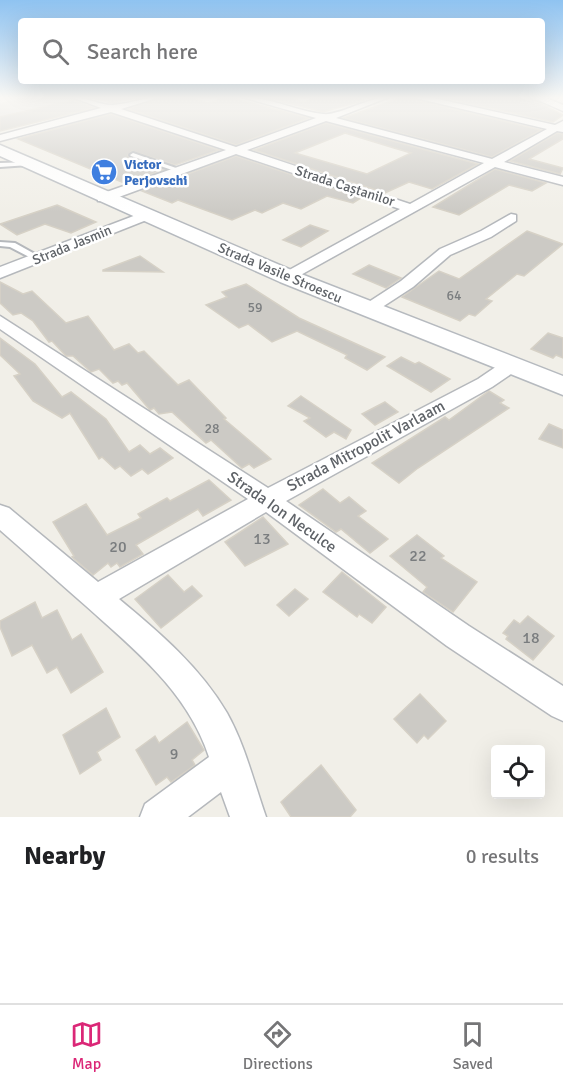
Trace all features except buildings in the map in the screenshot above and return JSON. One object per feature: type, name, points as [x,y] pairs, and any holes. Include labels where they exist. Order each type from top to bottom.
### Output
[{"type":"main road","name":"Strada Vasile Stroescu","points":[[0,150],[103,198],[288,278],[563,387]]},
{"type":"street","name":"Strada Caștanilor","points":[[189,135],[410,208]]},
{"type":"street","points":[[103,198],[275,135]]},
{"type":"street","points":[[389,135],[563,181]]},
{"type":"street","points":[[288,278],[492,162],[544,135]]},
{"type":"street","name":"Strada Jasmin","points":[[0,273],[144,216]]},
{"type":"street","points":[[367,309],[407,284],[445,252],[486,234],[511,218]]},
{"type":"street","name":"Strada Ion Neculce","points":[[0,321],[267,500],[458,636],[563,705]]},
{"type":"street","name":"Strada Mitropolit Varlaam","points":[[96,598],[267,500],[485,383],[510,366]]},
{"type":"street","points":[[1,517],[156,649],[193,690],[216,727],[248,817]]},
{"type":"street","points":[[158,817],[230,764]]},
{"type":"lane","points":[[133,154],[177,170]]},
{"type":"lane","points":[[0,165],[29,164]]},
{"type":"lane","points":[[0,244],[12,245],[38,258]]},
{"type":"place","name":"Victor Perjovschi","points":[[104,172]]}]
